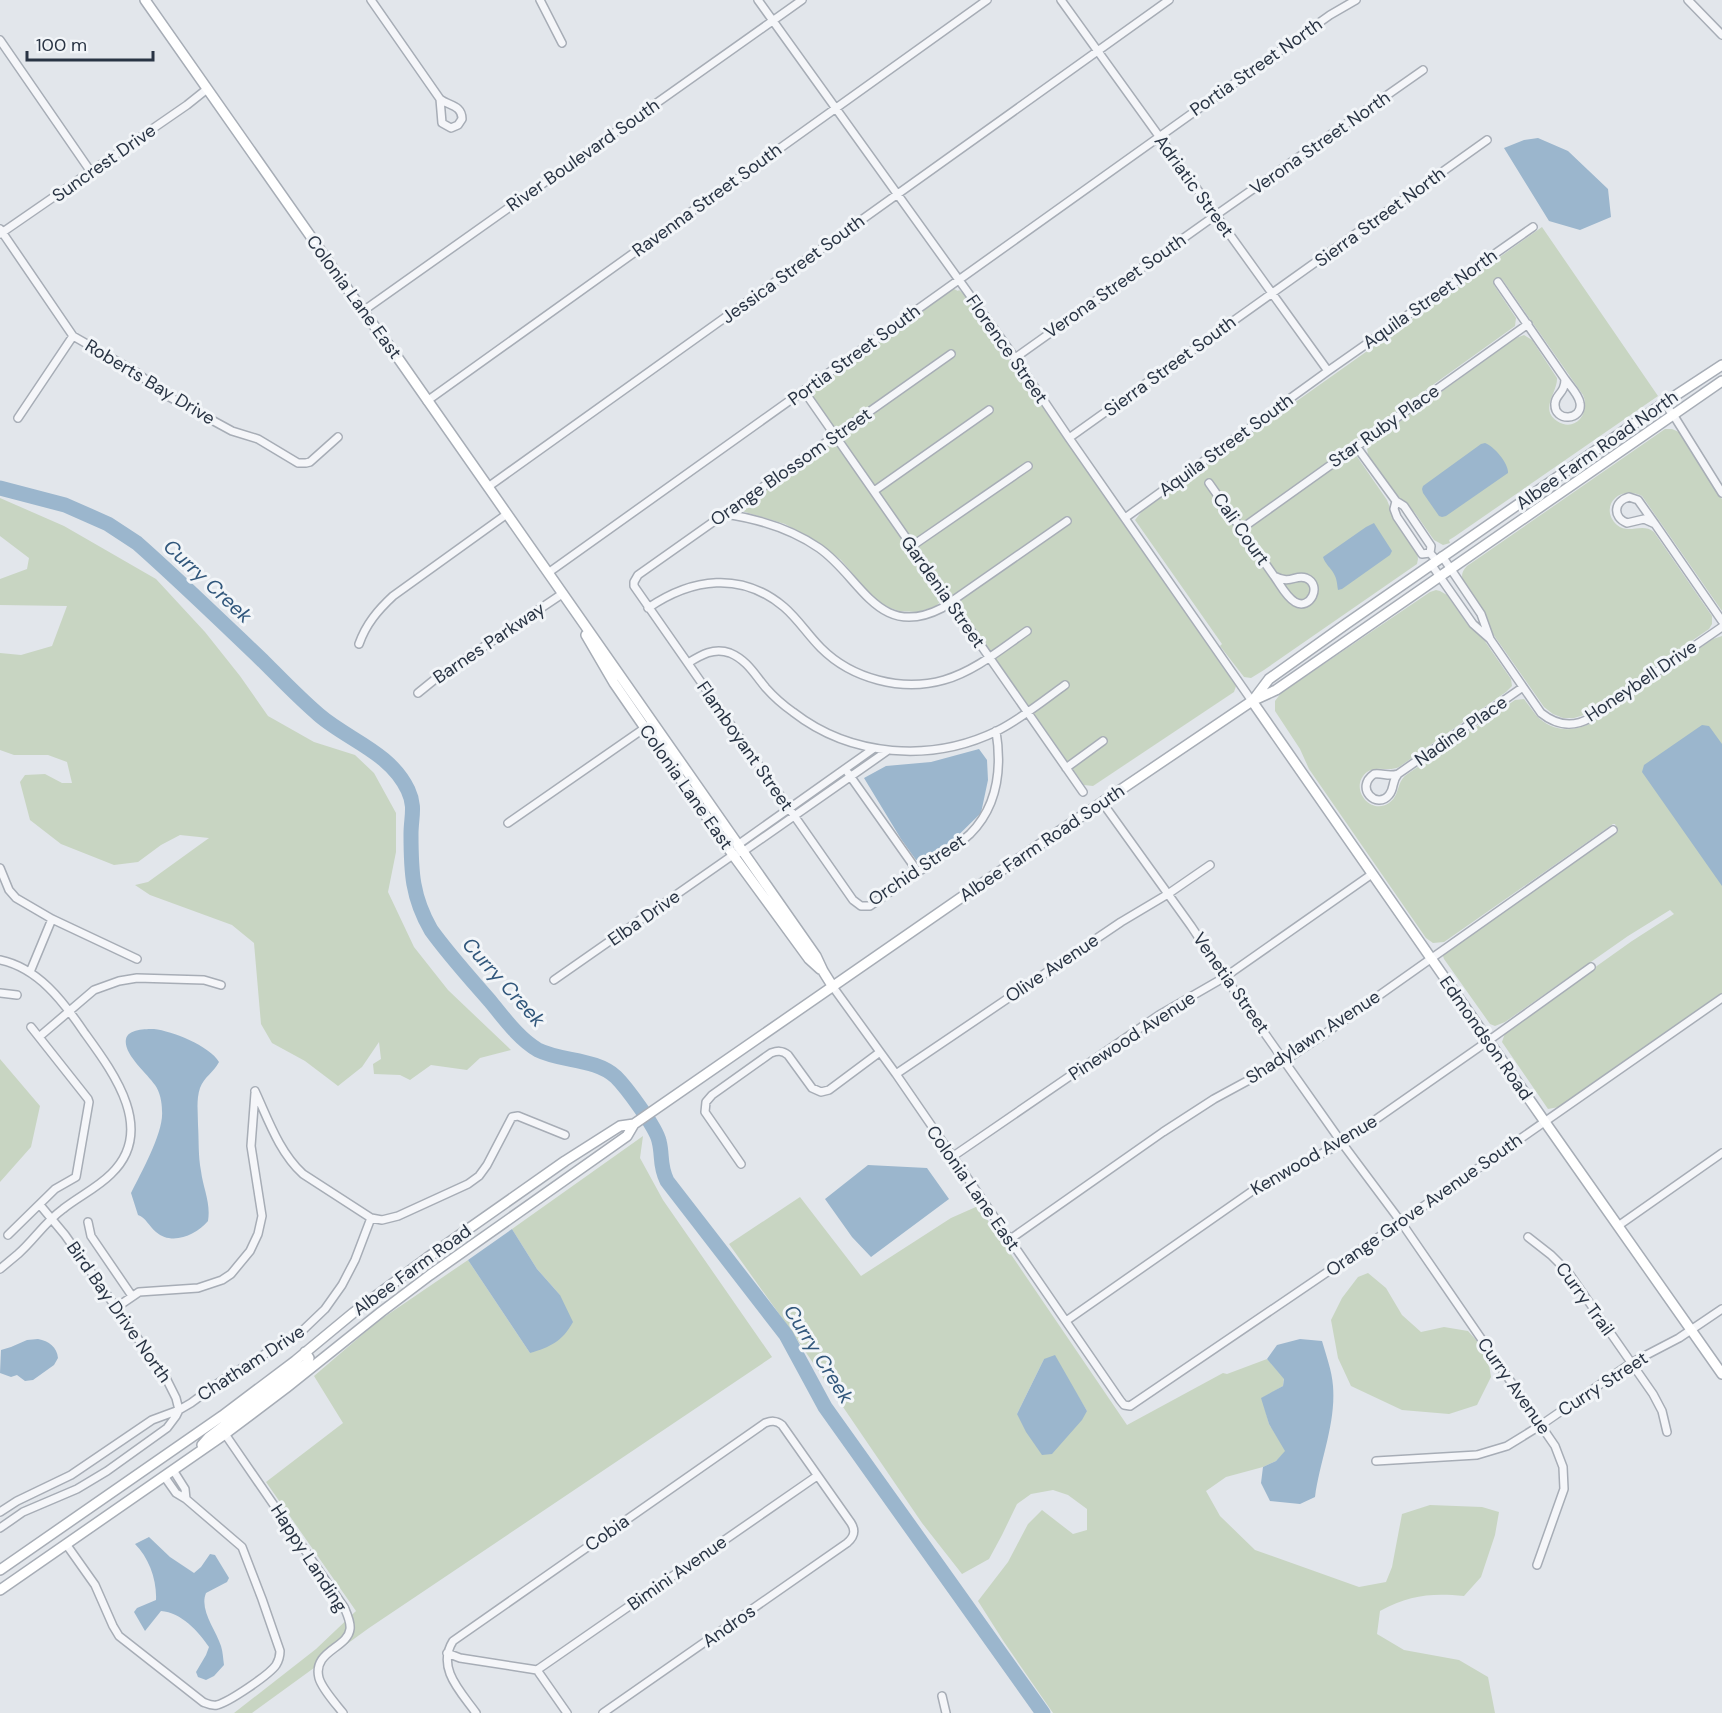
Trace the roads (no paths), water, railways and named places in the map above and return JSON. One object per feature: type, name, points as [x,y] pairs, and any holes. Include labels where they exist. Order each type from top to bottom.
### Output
[{"type":"main road","name":"Colonia Lane East","points":[[145,0],[654,722],[816,956],[833,987]]},
{"type":"main road","name":"Albee Farm Road North","points":[[1472,536],[1722,365]]},
{"type":"main road","name":"Albee Farm Road North","points":[[1482,549],[1722,381]]},
{"type":"main road","name":"Albee Farm Road South","points":[[1252,701],[1269,679],[1435,558],[1472,536]]},
{"type":"main road","name":"Albee Farm Road South","points":[[833,987],[958,899],[1252,701],[1276,690],[1482,549]]},
{"type":"main road","name":"Colonia Lane East","points":[[562,594],[614,683],[645,728],[809,959],[823,971]]},
{"type":"main road","name":"Edmondson Road","points":[[1252,701],[1722,1374]]},
{"type":"main road","name":"Albee Farm Road","points":[[2,1585],[66,1544],[225,1434],[413,1287],[627,1136],[634,1124],[668,1099],[833,987]]},
{"type":"main road","name":"Albee Farm Road","points":[[0,1570],[216,1420],[427,1258],[620,1126],[634,1124]]},
{"type":"main road","points":[[192,1456],[209,1437],[307,1363],[309,1358],[305,1352]]},
{"type":"street","points":[[371,0],[440,99]]},
{"type":"street","points":[[540,0],[562,42]]},
{"type":"street","name":"Florence Street","points":[[758,0],[1015,358],[1252,701]]},
{"type":"street","name":"River Boulevard South","points":[[363,311],[802,0]]},
{"type":"street","name":"Ravenna Street South","points":[[427,401],[987,0]]},
{"type":"street","name":"Adriatic Street","points":[[1061,0],[1328,372]]},
{"type":"street","name":"Jessica Street South","points":[[488,487],[1169,0]]},
{"type":"street","name":"Portia Street North","points":[[1159,136],[1320,22],[1356,0]]},
{"type":"street","points":[[1688,0],[1722,35]]},
{"type":"street","points":[[0,40],[91,172]]},
{"type":"street","name":"Verona Street North","points":[[1216,215],[1423,70]]},
{"type":"street","name":"Suncrest Drive","points":[[1,232],[91,172],[207,89]]},
{"type":"street","name":"Portia Street South","points":[[548,573],[1159,136]]},
{"type":"street","name":"Sierra Street North","points":[[1272,294],[1487,140]]},
{"type":"street","name":"Verona Street South","points":[[1015,358],[1216,215]]},
{"type":"street","name":"Aquila Street North","points":[[1328,372],[1533,227]]},
{"type":"street","name":"Roberts Bay Drive","points":[[1,232],[73,336],[136,372],[164,394],[232,430],[258,439],[298,463],[310,462],[338,437]]},
{"type":"street","points":[[1498,282],[1578,397],[1581,405],[1578,413],[1570,417],[1559,414],[1555,407],[1556,399],[1565,387],[1565,379]]},
{"type":"street","name":"Sierra Street South","points":[[1069,438],[1272,294]]},
{"type":"street","name":"Star Ruby Place","points":[[1241,529],[1528,324]]},
{"type":"street","points":[[18,418],[73,336]]},
{"type":"street","name":"Orange Blossom Street","points":[[634,582],[638,575],[951,354]]},
{"type":"street","name":"Aquila Street South","points":[[1125,519],[1328,372]]},
{"type":"street","name":"Gardenia Street","points":[[804,391],[1083,792]]},
{"type":"street","points":[[1664,403],[1722,493]]},
{"type":"street","points":[[874,491],[989,410]]},
{"type":"street","points":[[1356,446],[1396,501],[1404,506],[1431,546],[1435,558]]},
{"type":"street","points":[[912,546],[1028,466]]},
{"type":"street","name":"Cali Court","points":[[1209,483],[1274,576],[1293,602],[1301,604],[1312,598],[1313,585],[1307,579],[1299,577],[1287,581],[1274,576]]},
{"type":"street","points":[[1655,524],[1644,519],[1632,523],[1623,522],[1616,511],[1618,503],[1629,497],[1638,500],[1655,524],[1722,621]]},
{"type":"street","points":[[1396,501],[1394,509],[1422,554],[1435,558]]},
{"type":"street","points":[[359,644],[368,624],[393,596],[507,514]]},
{"type":"street","points":[[725,514],[775,525],[808,541],[834,561],[873,603],[885,611],[902,616],[918,617],[934,612],[951,602],[1067,521]]},
{"type":"street","points":[[1408,532],[1418,526]]},
{"type":"street","name":"Honeybell Drive","points":[[1435,558],[1451,570],[1474,603],[1483,618],[1490,639]]},
{"type":"street","name":"Honeybell Drive","points":[[1435,558],[1440,577],[1473,624],[1490,639],[1538,709],[1546,717],[1564,724],[1577,724],[1590,718],[1722,627]]},
{"type":"street","name":"Flamboyant Street","points":[[634,582],[636,590],[648,608],[853,900],[861,906]]},
{"type":"street","points":[[648,608],[669,594],[692,586],[716,583],[742,586],[762,593],[782,605],[823,650],[844,666],[867,677],[887,682],[919,684],[941,681],[961,674],[1027,631]]},
{"type":"street","name":"Barnes Parkway","points":[[418,693],[562,594]]},
{"type":"street","points":[[1464,610],[1474,603]]},
{"type":"street","points":[[688,663],[711,651],[731,653],[746,664],[771,693],[796,714],[831,735],[873,749],[887,751],[946,748],[973,741],[996,731],[1028,712],[1065,685]]},
{"type":"street","name":"Nadine Place","points":[[1398,774],[1386,798],[1373,799],[1367,792],[1368,780],[1374,774],[1392,776],[1398,774],[1523,687]]},
{"type":"street","points":[[508,823],[654,722]]},
{"type":"street","name":"Orchid Street","points":[[861,906],[870,906],[963,840],[977,826],[995,791],[999,769],[996,731]]},
{"type":"street","points":[[1066,768],[1103,741]]},
{"type":"street","points":[[741,848],[789,808],[873,749]]},
{"type":"street","points":[[741,848],[794,816],[887,751]]},
{"type":"street","points":[[845,768],[918,872]]},
{"type":"street","name":"Venetia Street","points":[[1102,802],[1342,1143],[1401,1222]]},
{"type":"street","name":"Shadylawn Avenue","points":[[1010,1240],[1163,1132],[1323,1035],[1613,830]]},
{"type":"street","name":"Elba Drive","points":[[554,980],[741,848]]},
{"type":"street","name":"Olive Avenue","points":[[896,1074],[1121,921],[1210,866]]},
{"type":"street","points":[[0,868],[14,896],[52,919],[137,959]]},
{"type":"street","name":"Pinewood Avenue","points":[[952,1157],[1159,1015],[1225,977],[1372,874]]},
{"type":"street","points":[[30,972],[52,919]]},
{"type":"street","points":[[0,960],[30,972],[44,983],[69,1011],[125,1097],[130,1114],[131,1134],[125,1155],[113,1172],[51,1218],[18,1254],[0,1269]]},
{"type":"street","name":"Kenwood Avenue","points":[[1066,1321],[1257,1187],[1342,1143],[1591,967]]},
{"type":"street","points":[[39,1037],[98,988],[127,979],[204,980],[221,985]]},
{"type":"street","name":"Colonia Lane East","points":[[833,987],[896,1074],[1124,1405]]},
{"type":"street","points":[[0,993],[17,995]]},
{"type":"street","name":"Orange Grove Avenue South","points":[[1124,1405],[1132,1406],[1722,998]]},
{"type":"street","points":[[8,1235],[55,1189],[76,1177],[89,1102],[31,1027]]},
{"type":"street","points":[[741,1164],[705,1112],[706,1102],[712,1095],[777,1051],[788,1055],[812,1088],[818,1092],[824,1092],[880,1052]]},
{"type":"street","points":[[117,1307],[143,1291],[174,1291],[210,1285],[222,1280],[231,1274],[250,1251],[258,1234],[262,1216],[251,1146],[255,1090],[281,1147],[295,1166],[303,1174],[371,1218],[382,1220],[398,1216],[468,1184],[479,1176],[512,1117],[518,1116],[565,1135]]},
{"type":"street","points":[[1618,1226],[1722,1154]]},
{"type":"street","name":"Bird Bay Drive North","points":[[40,1205],[117,1307],[167,1380],[176,1398],[178,1410]]},
{"type":"street","name":"Chatham Drive","points":[[178,1410],[274,1350],[314,1321],[342,1285],[355,1260],[371,1218]]},
{"type":"street","points":[[88,1222],[91,1236],[132,1296]]},
{"type":"street","name":"Curry Avenue","points":[[1401,1222],[1558,1452],[1563,1467],[1562,1495],[1537,1565]]},
{"type":"street","name":"Curry Trail","points":[[1528,1238],[1551,1255],[1568,1272],[1658,1402],[1667,1432]]},
{"type":"street","name":"Curry Street","points":[[1376,1461],[1467,1456],[1487,1453],[1515,1442],[1631,1363],[1679,1338],[1722,1309]]},
{"type":"street","points":[[0,1512],[17,1501],[71,1475],[152,1420],[178,1410]]},
{"type":"street","points":[[0,1528],[23,1512],[77,1489],[107,1471],[167,1428],[178,1410]]},
{"type":"street","name":"Cobia","points":[[447,1653],[457,1638],[765,1423],[774,1421],[782,1425],[817,1476]]},
{"type":"street","name":"Happy Landing","points":[[225,1434],[344,1606],[350,1632],[322,1659],[319,1671],[322,1684],[343,1713]]},
{"type":"street","points":[[173,1470],[185,1489],[186,1499]]},
{"type":"street","points":[[66,1544],[95,1585],[119,1636],[203,1702],[211,1705],[223,1702],[270,1672],[278,1661],[280,1651],[242,1547],[176,1493],[164,1476]]},
{"type":"street","name":"Andros","points":[[603,1713],[847,1544],[853,1537],[854,1530],[851,1523],[817,1476]]},
{"type":"street","name":"Bimini Avenue","points":[[537,1670],[817,1476]]},
{"type":"street","points":[[476,1713],[449,1674],[447,1653],[460,1658],[537,1670],[567,1713]]},
{"type":"street","points":[[942,1695],[946,1713]]},
{"type":"water","points":[[1538,138],[1568,151],[1608,189],[1611,217],[1580,230],[1549,221],[1504,148],[1524,140]]},
{"type":"water","points":[[1485,443],[1500,456],[1508,473],[1446,516],[1439,516],[1423,493],[1423,486]]},
{"type":"water","points":[[1374,523],[1392,551],[1390,555],[1338,590],[1335,576],[1323,557]]},
{"type":"water","points":[[1702,725],[1709,726],[1722,744],[1722,886],[1642,772],[1644,765]]},
{"type":"water","points":[[979,749],[987,760],[988,780],[981,813],[937,856],[916,860],[864,778],[886,766],[931,762]]},
{"type":"water","points":[[154,1029],[190,1040],[208,1050],[219,1062],[202,1084],[198,1102],[199,1159],[208,1202],[208,1221],[197,1231],[176,1238],[162,1236],[138,1215],[131,1193],[156,1141],[162,1120],[162,1108],[157,1088],[128,1051],[126,1039],[134,1031]]},
{"type":"water","points":[[868,1165],[927,1168],[949,1199],[871,1257],[852,1237],[825,1199]]},
{"type":"water","points":[[512,1229],[537,1269],[560,1295],[573,1322],[555,1343],[530,1353],[468,1260]]},
{"type":"water","points":[[38,1339],[49,1343],[56,1351],[58,1358],[54,1365],[33,1380],[25,1381],[17,1375],[11,1377],[0,1373],[1,1350],[27,1340]]},
{"type":"water","points":[[1300,1339],[1322,1341],[1331,1375],[1333,1400],[1330,1428],[1315,1497],[1300,1504],[1270,1501],[1261,1483],[1263,1467],[1276,1461],[1285,1451],[1269,1424],[1261,1398],[1283,1386],[1284,1379],[1267,1359],[1277,1345]]},
{"type":"water","points":[[1055,1355],[1087,1411],[1082,1420],[1052,1454],[1042,1455],[1017,1414],[1044,1359]]},
{"type":"water","points":[[149,1537],[170,1557],[194,1573],[210,1554],[215,1555],[229,1578],[227,1582],[206,1593],[204,1600],[206,1613],[221,1646],[224,1665],[214,1676],[206,1680],[198,1677],[196,1672],[209,1647],[195,1629],[176,1615],[161,1611],[145,1631],[134,1612],[137,1608],[156,1600],[151,1570],[135,1544]]},
{"type":"waterway","name":"Curry Creek","points":[[0,488],[65,505],[108,524],[137,543],[312,709],[391,766],[408,790],[412,802],[412,872],[416,895],[431,930],[524,1040],[547,1054],[598,1066],[616,1077],[627,1089],[657,1135],[667,1181],[786,1335],[825,1407],[1043,1713]]}]
